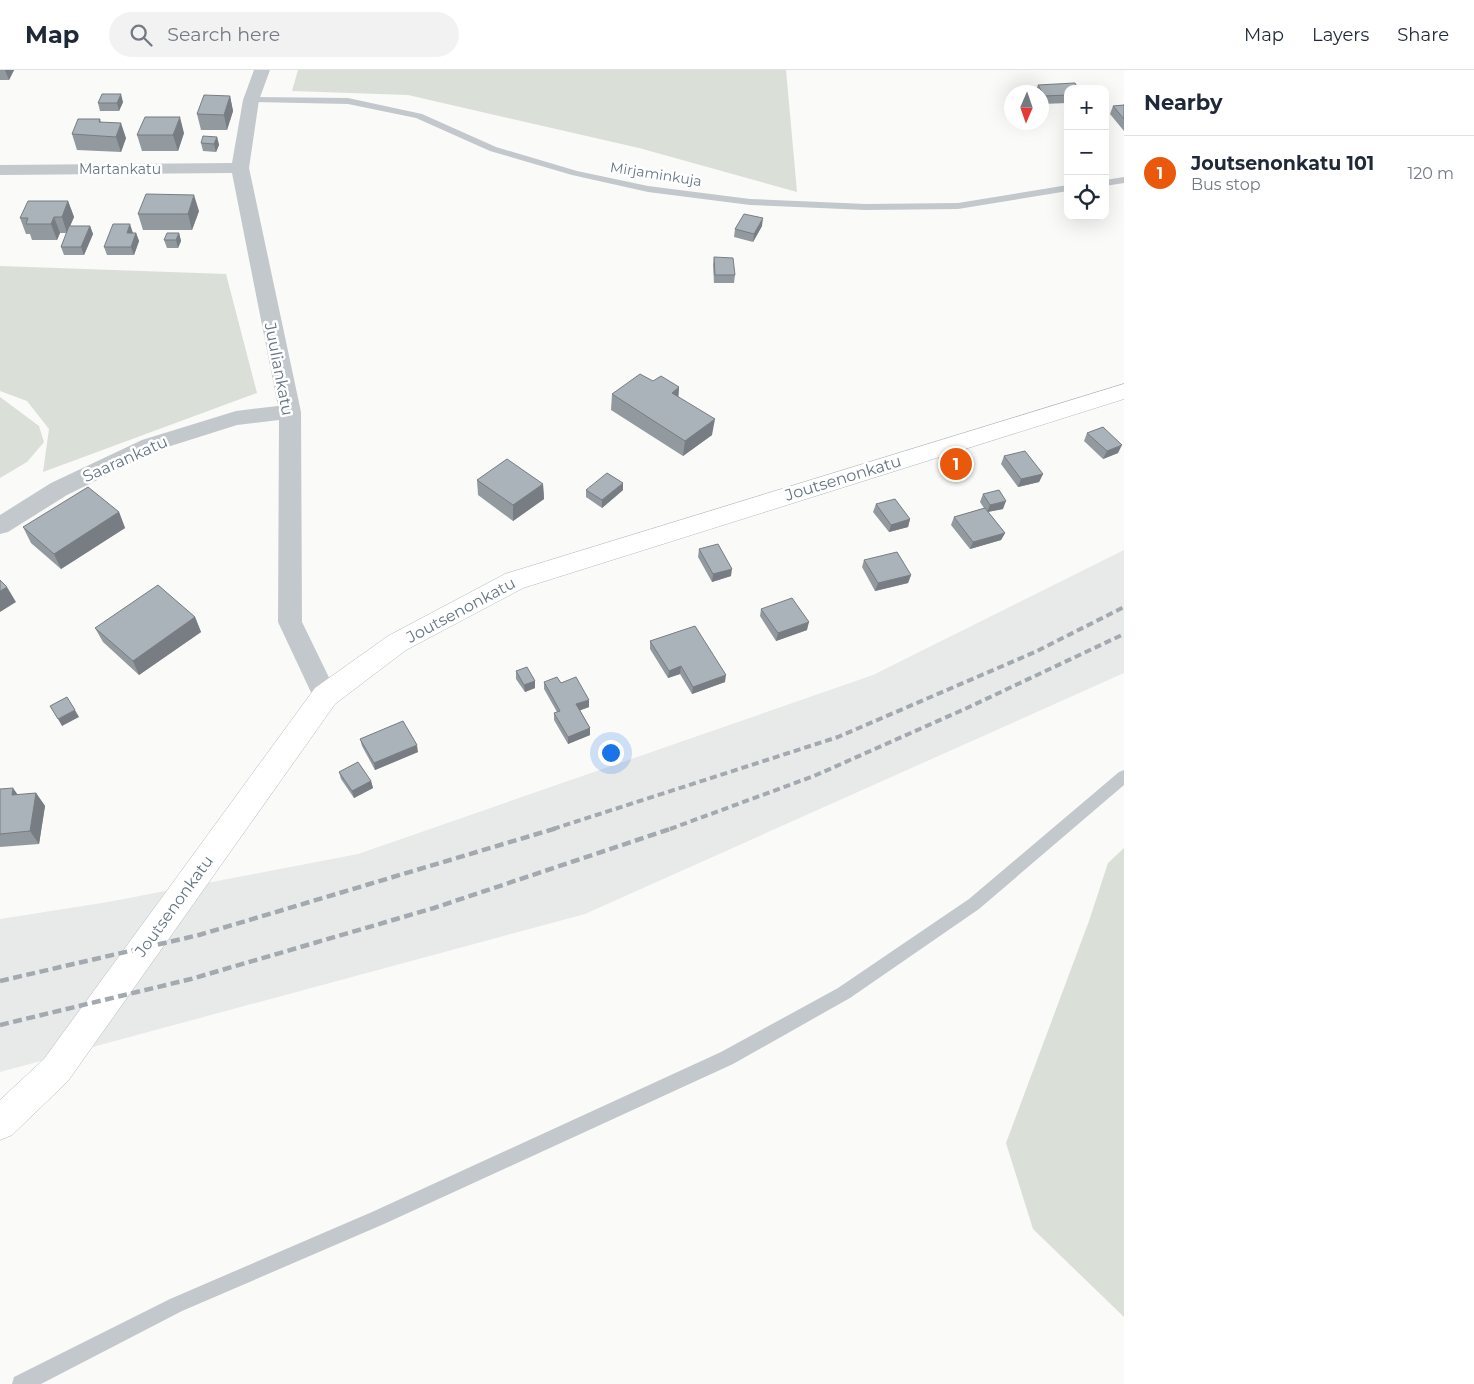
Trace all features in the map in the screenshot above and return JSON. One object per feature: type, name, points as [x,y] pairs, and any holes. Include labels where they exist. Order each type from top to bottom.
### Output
[{"type":"street","name":"Juuliankatu","points":[[262,70],[251,100],[240,168],[290,412],[290,622],[325,696]]},
{"type":"street","name":"Martankatu","points":[[0,170],[240,168]]},
{"type":"street","name":"Joutsenonkatu","points":[[0,1123],[56,1070],[325,696],[397,643],[514,580],[1124,391]]},
{"type":"street","name":"Saarankatu","points":[[0,526],[60,489],[150,445],[236,418],[290,412]]},
{"type":"lane","name":"Mirjaminkuja","points":[[251,100],[348,100],[419,116],[494,149],[575,173],[648,189],[750,202],[866,207],[958,206],[1064,189]]},
{"type":"lane","points":[[1109,182],[1124,180]]},
{"type":"lane","points":[[21,1384],[176,1305],[378,1218],[727,1058],[844,993],[974,904],[1124,776]]},
{"type":"shaded area","points":[[298,70],[786,70],[797,192],[639,148],[408,95],[292,91]]},
{"type":"shaded area","points":[[0,266],[226,274],[257,393],[43,472],[49,429],[27,401],[0,391]]},
{"type":"shaded area","points":[[0,397],[39,426],[44,442],[27,462],[0,478]]},
{"type":"shaded area","points":[[1124,550],[1124,673],[585,914],[0,1072],[0,919],[108,902],[358,854],[873,675]]},
{"type":"shaded area","points":[[1124,848],[1124,1317],[1033,1229],[1006,1143],[1089,921],[1108,863]]},
{"type":"building","points":[[1075,83],[1076,85],[1064,85],[1064,95],[1049,96],[1049,85],[1038,85]]},
{"type":"building","points":[[102,94],[121,94],[117,103],[98,103]]},
{"type":"building","points":[[204,95],[230,96],[224,115],[197,114]]},
{"type":"building","points":[[1124,105],[1124,119],[1113,106]]},
{"type":"building","points":[[145,117],[180,117],[173,135],[137,135]]},
{"type":"building","points":[[78,119],[100,119],[99,122],[121,123],[116,137],[72,134]]},
{"type":"building","points":[[203,136],[217,137],[214,144],[201,143]]},
{"type":"building","points":[[146,194],[194,195],[188,214],[138,214]]},
{"type":"building","points":[[28,201],[68,201],[62,217],[54,217],[51,224],[26,224],[28,218],[20,218]]},
{"type":"building","points":[[744,214],[763,218],[754,234],[735,229]]},
{"type":"building","points":[[113,224],[130,224],[127,233],[136,233],[131,247],[104,247]]},
{"type":"building","points":[[69,226],[90,226],[81,247],[61,247]]},
{"type":"building","points":[[167,233],[179,233],[176,240],[164,240]]},
{"type":"building","points":[[714,257],[733,258],[735,275],[715,275]]},
{"type":"building","points":[[640,374],[653,381],[661,376],[679,387],[672,393],[715,419],[685,441],[612,394]]},
{"type":"building","points":[[1103,427],[1122,445],[1107,451],[1087,433]]},
{"type":"building","points":[[1025,451],[1043,474],[1021,479],[1004,456]]},
{"type":"building","points":[[507,459],[543,484],[513,505],[477,480]]},
{"type":"building","points":[[607,473],[623,483],[602,500],[586,490]]},
{"type":"building","points":[[88,487],[119,512],[54,554],[23,527]]},
{"type":"building","points":[[999,490],[1006,501],[990,505],[983,494]]},
{"type":"building","points":[[895,499],[910,519],[891,525],[876,504]]},
{"type":"building","points":[[985,508],[1005,533],[973,542],[954,517]]},
{"type":"building","points":[[718,544],[732,569],[713,574],[699,549]]},
{"type":"building","points":[[897,552],[911,575],[878,583],[864,560]]},
{"type":"building","points":[[0,580],[7,587],[0,591]]},
{"type":"building","points":[[158,585],[195,617],[133,661],[95,628]]},
{"type":"building","points":[[792,598],[809,622],[778,633],[761,609]]},
{"type":"building","points":[[695,626],[726,675],[693,687],[681,666],[669,671],[650,641]]},
{"type":"building","points":[[527,667],[535,681],[524,685],[516,671]]},
{"type":"building","points":[[557,677],[561,683],[576,677],[589,700],[576,704],[590,728],[568,737],[554,713],[560,711],[544,682]]},
{"type":"building","points":[[67,697],[75,710],[58,719],[50,706]]},
{"type":"building","points":[[403,721],[417,745],[374,763],[360,739]]},
{"type":"building","points":[[358,762],[371,781],[352,791],[339,772]]},
{"type":"building","points":[[13,788],[12,795],[36,793],[30,831],[0,834],[0,789]]},
{"type":"railway","points":[[553,829],[838,737],[1035,652],[1124,607]]},
{"type":"railway","points":[[670,829],[814,776],[967,708],[1124,634]]},
{"type":"railway","points":[[0,981],[199,935],[557,828]]},
{"type":"railway","points":[[0,1025],[191,979],[434,908],[673,828]]},
{"type":"place","name":"Joutsenonkatu 101","points":[[956,464]]}]
